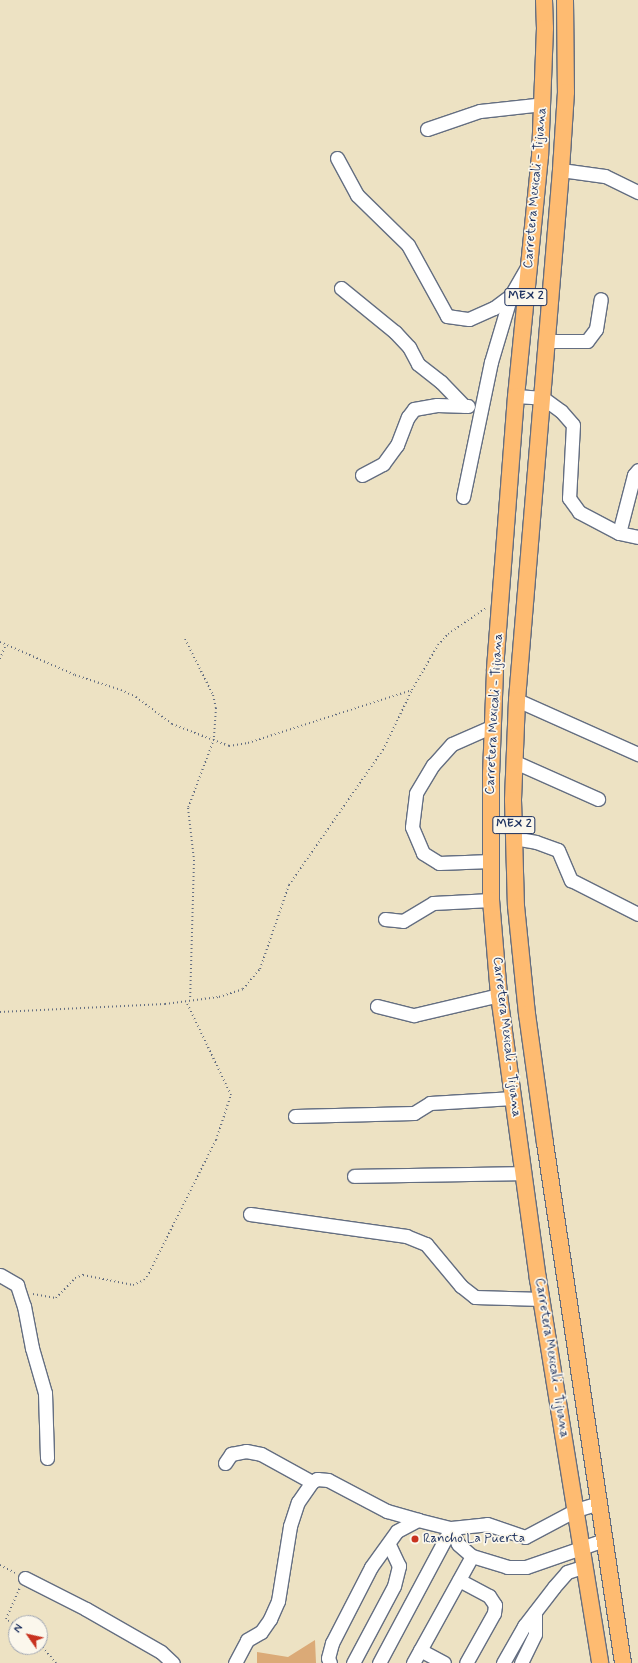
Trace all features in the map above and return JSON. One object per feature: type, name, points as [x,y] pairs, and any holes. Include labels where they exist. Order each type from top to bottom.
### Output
[{"type":"main road","name":"Carretera Mexicali - Tijuana","points":[[544,0],[543,104],[530,262],[516,396],[492,726],[491,900],[499,995],[538,1279],[599,1655]]},
{"type":"main road","name":"Carretera Mexicali - Tijuana","points":[[565,0],[566,92],[561,170],[517,700],[514,838],[517,931],[565,1277],[623,1663]]},
{"type":"main road","points":[[538,1279],[552,1288],[565,1277]]},
{"type":"street","points":[[427,129],[480,111],[543,104]]},
{"type":"street","points":[[337,158],[357,195],[408,245],[447,316],[469,319],[494,308],[511,296]]},
{"type":"street","points":[[561,170],[605,176],[638,192]]},
{"type":"street","points":[[463,496],[491,362],[511,296],[530,262]]},
{"type":"street","points":[[340,288],[395,332],[409,346],[418,364],[441,382],[464,406]]},
{"type":"street","points":[[547,341],[587,341],[596,329],[601,299]]},
{"type":"street","points":[[516,396],[543,398],[561,411],[573,425],[569,498],[579,512],[619,533],[638,537]]},
{"type":"street","points":[[362,475],[383,464],[397,445],[408,417],[414,409],[437,405],[482,406]]},
{"type":"street","points":[[619,533],[634,475],[638,470]]},
{"type":"street","points":[[517,700],[638,754]]},
{"type":"street","points":[[491,861],[439,863],[423,853],[412,827],[416,794],[433,764],[452,744],[492,726]]},
{"type":"street","points":[[515,762],[598,799]]},
{"type":"street","points":[[514,838],[536,842],[558,850],[571,880],[638,914]]},
{"type":"street","points":[[385,919],[404,921],[433,903],[491,900]]},
{"type":"street","points":[[377,1006],[414,1015],[499,995]]},
{"type":"street","points":[[295,1116],[414,1113],[430,1103],[513,1098]]},
{"type":"street","points":[[354,1176],[524,1173]]},
{"type":"street","points":[[250,1214],[406,1236],[426,1244],[461,1286],[475,1297],[542,1300]]},
{"type":"street","points":[[0,1276],[17,1285],[45,1393],[47,1458]]},
{"type":"street","points":[[225,1463],[231,1454],[254,1453],[312,1482]]},
{"type":"street","points":[[235,1663],[247,1640],[260,1632],[270,1619],[278,1601],[290,1526],[298,1502],[312,1482],[318,1479],[328,1480],[387,1511],[418,1520],[451,1528],[487,1524],[525,1537],[576,1510],[599,1503]]},
{"type":"street","points":[[330,1663],[328,1658],[332,1643],[371,1567],[390,1545],[392,1536],[418,1520]]},
{"type":"street","points":[[451,1528],[458,1544],[472,1556],[507,1567],[526,1567],[604,1540]]},
{"type":"street","points":[[379,1663],[451,1528]]},
{"type":"street","points":[[353,1663],[394,1586],[399,1566],[390,1545]]},
{"type":"street","points":[[413,1663],[472,1556]]},
{"type":"street","points":[[503,1663],[535,1612],[567,1572],[585,1566]]},
{"type":"street","points":[[25,1578],[86,1609],[161,1652],[173,1663]]},
{"type":"street","points":[[459,1580],[489,1596],[495,1605],[494,1613],[466,1663]]},
{"type":"street","points":[[521,1663],[535,1634],[535,1612]]},
{"type":"street","points":[[420,1650],[444,1663]]},
{"type":"path","points":[[0,1012],[186,1001],[219,996],[243,989],[260,969],[285,893],[382,750],[412,690],[448,634],[480,613],[502,595]]},
{"type":"path","points":[[185,639],[215,700],[214,739],[188,808],[194,860],[190,1000]]},
{"type":"path","points":[[0,642],[75,675],[121,690],[136,697],[172,724],[229,746],[248,743],[412,690]]},
{"type":"path","points":[[0,659],[6,644]]},
{"type":"path","points":[[17,1285],[31,1294],[52,1298],[80,1276],[88,1276],[133,1285],[144,1280],[150,1273],[216,1140],[231,1095],[186,1001]]},
{"type":"path","points":[[0,1566],[25,1578],[6,1619],[8,1620]]},
{"type":"path","points":[[48,1654],[56,1663]]},
{"type":"building","points":[[315,1640],[316,1663],[257,1663],[257,1652],[288,1657]]},
{"type":"place","name":"Rancho La Puerta","points":[[415,1539]]}]
